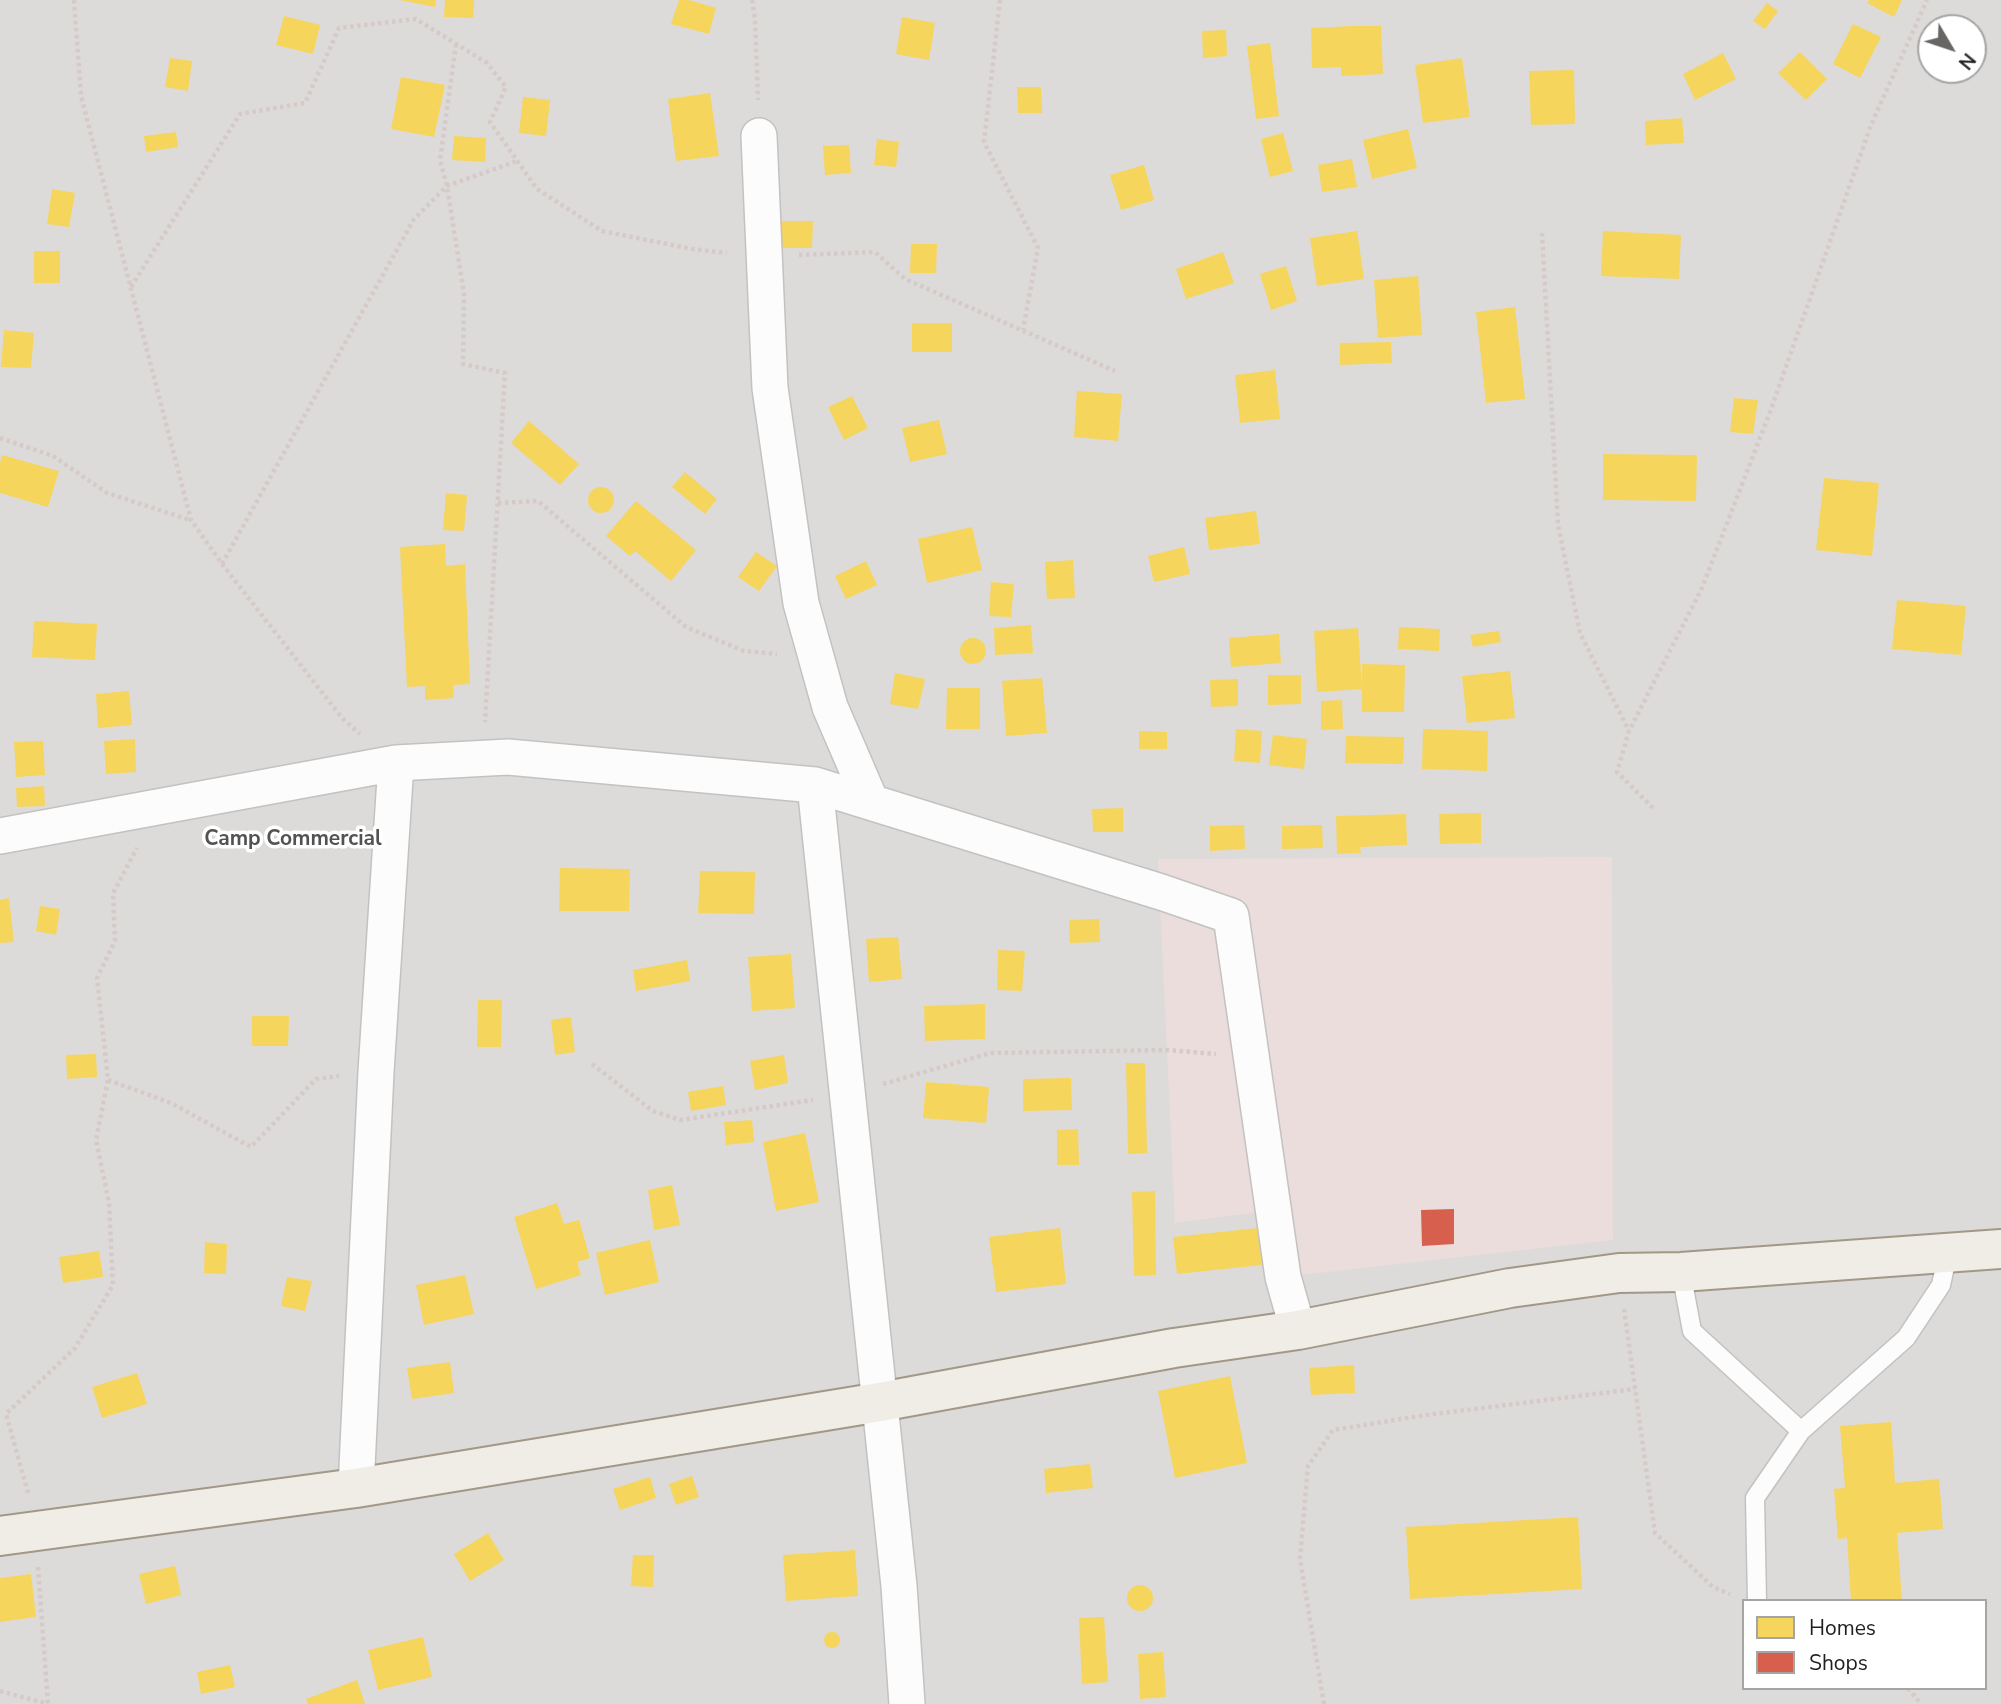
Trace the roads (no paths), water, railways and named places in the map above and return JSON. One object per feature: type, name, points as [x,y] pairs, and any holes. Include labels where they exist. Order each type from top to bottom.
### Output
[{"type":"main road","points":[[0,1536],[356,1488],[880,1402],[1174,1349],[1298,1330],[1510,1288],[1619,1273],[1681,1272],[2001,1249]]},
{"type":"street","points":[[759,136],[770,388],[801,603],[830,707],[870,802]]},
{"type":"street","points":[[0,836],[396,763],[508,757],[816,785],[1231,916],[1283,1277],[1298,1330]]},
{"type":"street","points":[[356,1488],[376,1072],[396,763]]},
{"type":"street","points":[[816,785],[900,1586],[907,1704]]},
{"type":"lane","points":[[1757,1599],[1755,1498],[1801,1431],[1906,1338],[1941,1285],[1948,1253]]},
{"type":"lane","points":[[1681,1272],[1692,1331],[1801,1431]]},
{"type":"district","name":"Camp Commercial","points":[[293,840]]}]
